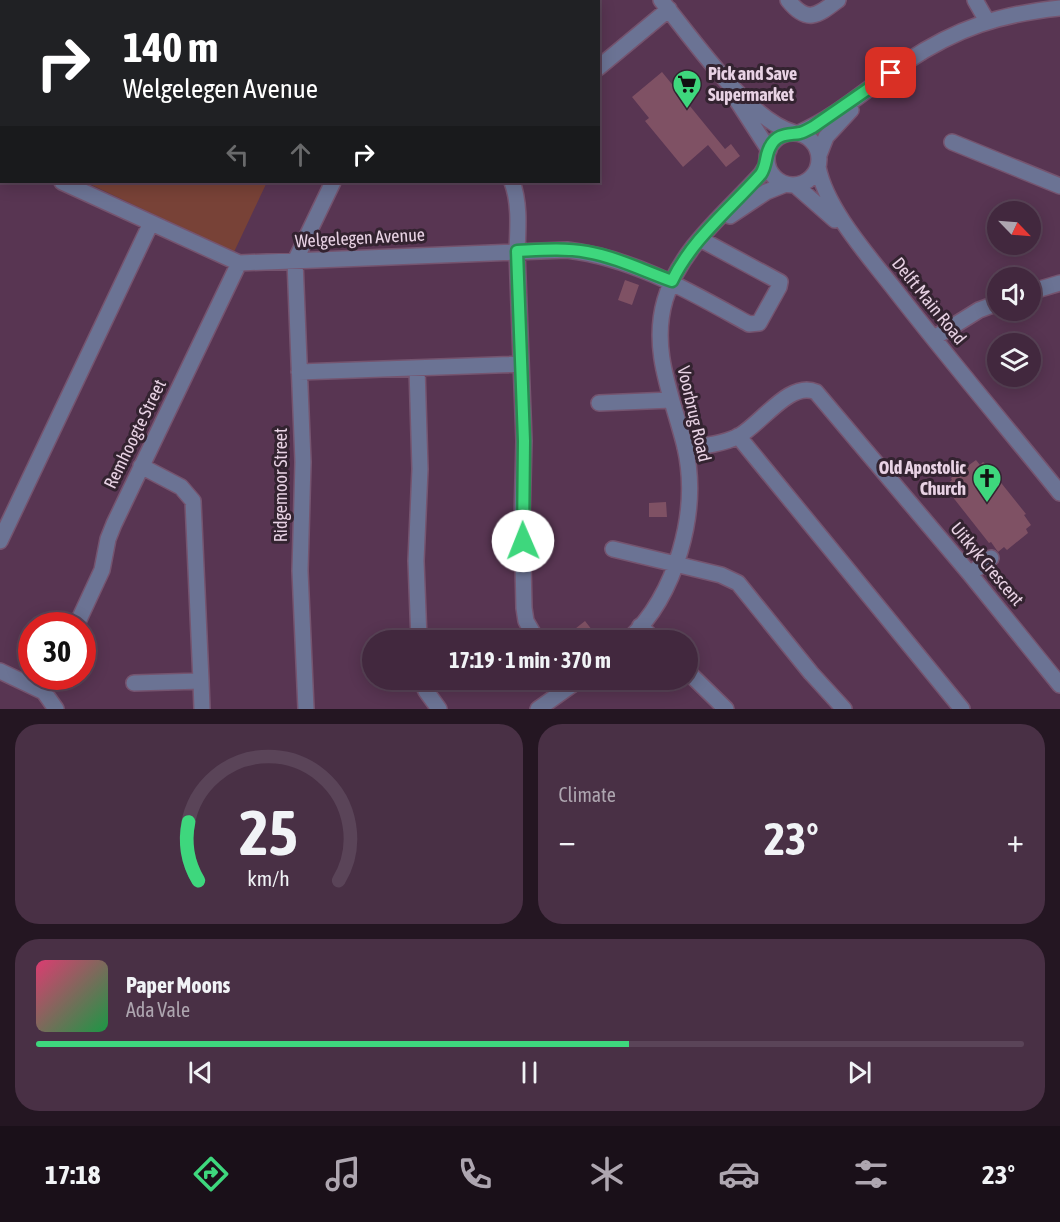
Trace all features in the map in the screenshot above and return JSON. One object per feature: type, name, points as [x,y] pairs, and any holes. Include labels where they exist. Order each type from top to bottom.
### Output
[{"type":"street","points":[[788,0],[800,13],[812,16],[822,12],[838,0]]},
{"type":"street","points":[[975,0],[987,21]]},
{"type":"street","points":[[600,66],[665,5],[718,71],[771,123],[812,141],[818,161]]},
{"type":"street","points":[[768,154],[772,144],[782,135],[797,133],[813,127],[928,48],[987,21],[1034,10],[1060,8]]},
{"type":"street","points":[[718,71],[768,154],[772,174],[790,184],[807,181],[818,161],[822,142],[830,130],[876,84]]},
{"type":"street","points":[[952,142],[1060,186]]},
{"type":"street","name":"Voorbrug Road","points":[[636,630],[659,598],[675,564],[688,507],[688,471],[685,448],[663,365],[660,337],[664,302],[672,281],[684,260],[761,174],[766,166],[768,154]]},
{"type":"street","name":"Delft Main Road","points":[[818,161],[822,186],[860,245],[1060,493]]},
{"type":"street","name":"Welgelegen Avenue","points":[[64,183],[239,263],[567,249],[589,252],[612,259],[672,281],[749,324],[759,323],[780,282],[704,235]]},
{"type":"street","points":[[295,261],[333,183]]},
{"type":"street","points":[[512,183],[515,193],[524,441],[522,519],[524,608],[526,621],[531,630]]},
{"type":"street","name":"Voorbrug Road","points":[[704,235],[766,192],[790,184]]},
{"type":"street","name":"Delft Main Road","points":[[790,184],[827,211],[860,245]]},
{"type":"street","points":[[0,541],[151,223]]},
{"type":"street","name":"Ridgemoor Street","points":[[295,261],[303,462],[300,571],[306,709]]},
{"type":"street","name":"Remhoogte Street","points":[[82,612],[102,570],[110,531],[239,263]]},
{"type":"street","points":[[1041,289],[1060,283]]},
{"type":"street","points":[[933,338],[987,307]]},
{"type":"street","points":[[299,372],[521,364]]},
{"type":"street","points":[[417,368],[420,469],[416,561],[419,630]]},
{"type":"street","name":"Uitkyk Crescent","points":[[685,448],[703,446],[738,436],[793,392],[805,389],[816,392],[970,574],[1060,685]]},
{"type":"street","points":[[599,403],[671,400]]},
{"type":"street","points":[[738,436],[962,709]]},
{"type":"street","points":[[141,466],[182,487],[193,501],[202,709]]},
{"type":"street","points":[[613,549],[721,575],[738,583],[811,673],[844,709]]},
{"type":"street","points":[[970,574],[991,558]]},
{"type":"street","points":[[640,626],[644,630]]},
{"type":"street","points":[[0,671],[44,692],[56,709]]},
{"type":"street","points":[[135,683],[201,681]]},
{"type":"street","points":[[698,682],[726,709]]},
{"type":"street","points":[[426,690],[439,709]]},
{"type":"street","points":[[538,709],[562,690]]},
{"type":"shaded area","points":[[87,183],[267,183],[234,252]]},
{"type":"building","points":[[662,72],[725,149],[731,144],[740,156],[726,167],[708,145],[683,167],[645,121],[649,118],[632,97]]},
{"type":"building","points":[[625,280],[639,285],[632,305],[618,300]]},
{"type":"building","name":"Old Apostolic Church","points":[[976,460],[980,465],[983,462],[986,464],[1026,514],[1024,515],[1031,525],[1026,529],[1028,533],[1007,550],[1004,547],[998,552],[991,542],[989,543],[948,491],[951,489],[947,484],[952,480],[951,478]]},
{"type":"building","points":[[666,502],[667,517],[649,517],[649,503]]},
{"type":"building","points":[[585,621],[592,630],[574,630]]},
{"type":"place","name":"Pick and Save Supermarket","points":[[687,110]]},
{"type":"place","name":"Old Apostolic Church","points":[[987,504]]},
{"type":"route","points":[[523,541],[524,441],[517,251],[567,249],[589,252],[672,281],[700,239],[761,174],[766,166],[769,150],[776,139],[788,133],[799,133],[813,127],[891,73]]}]
